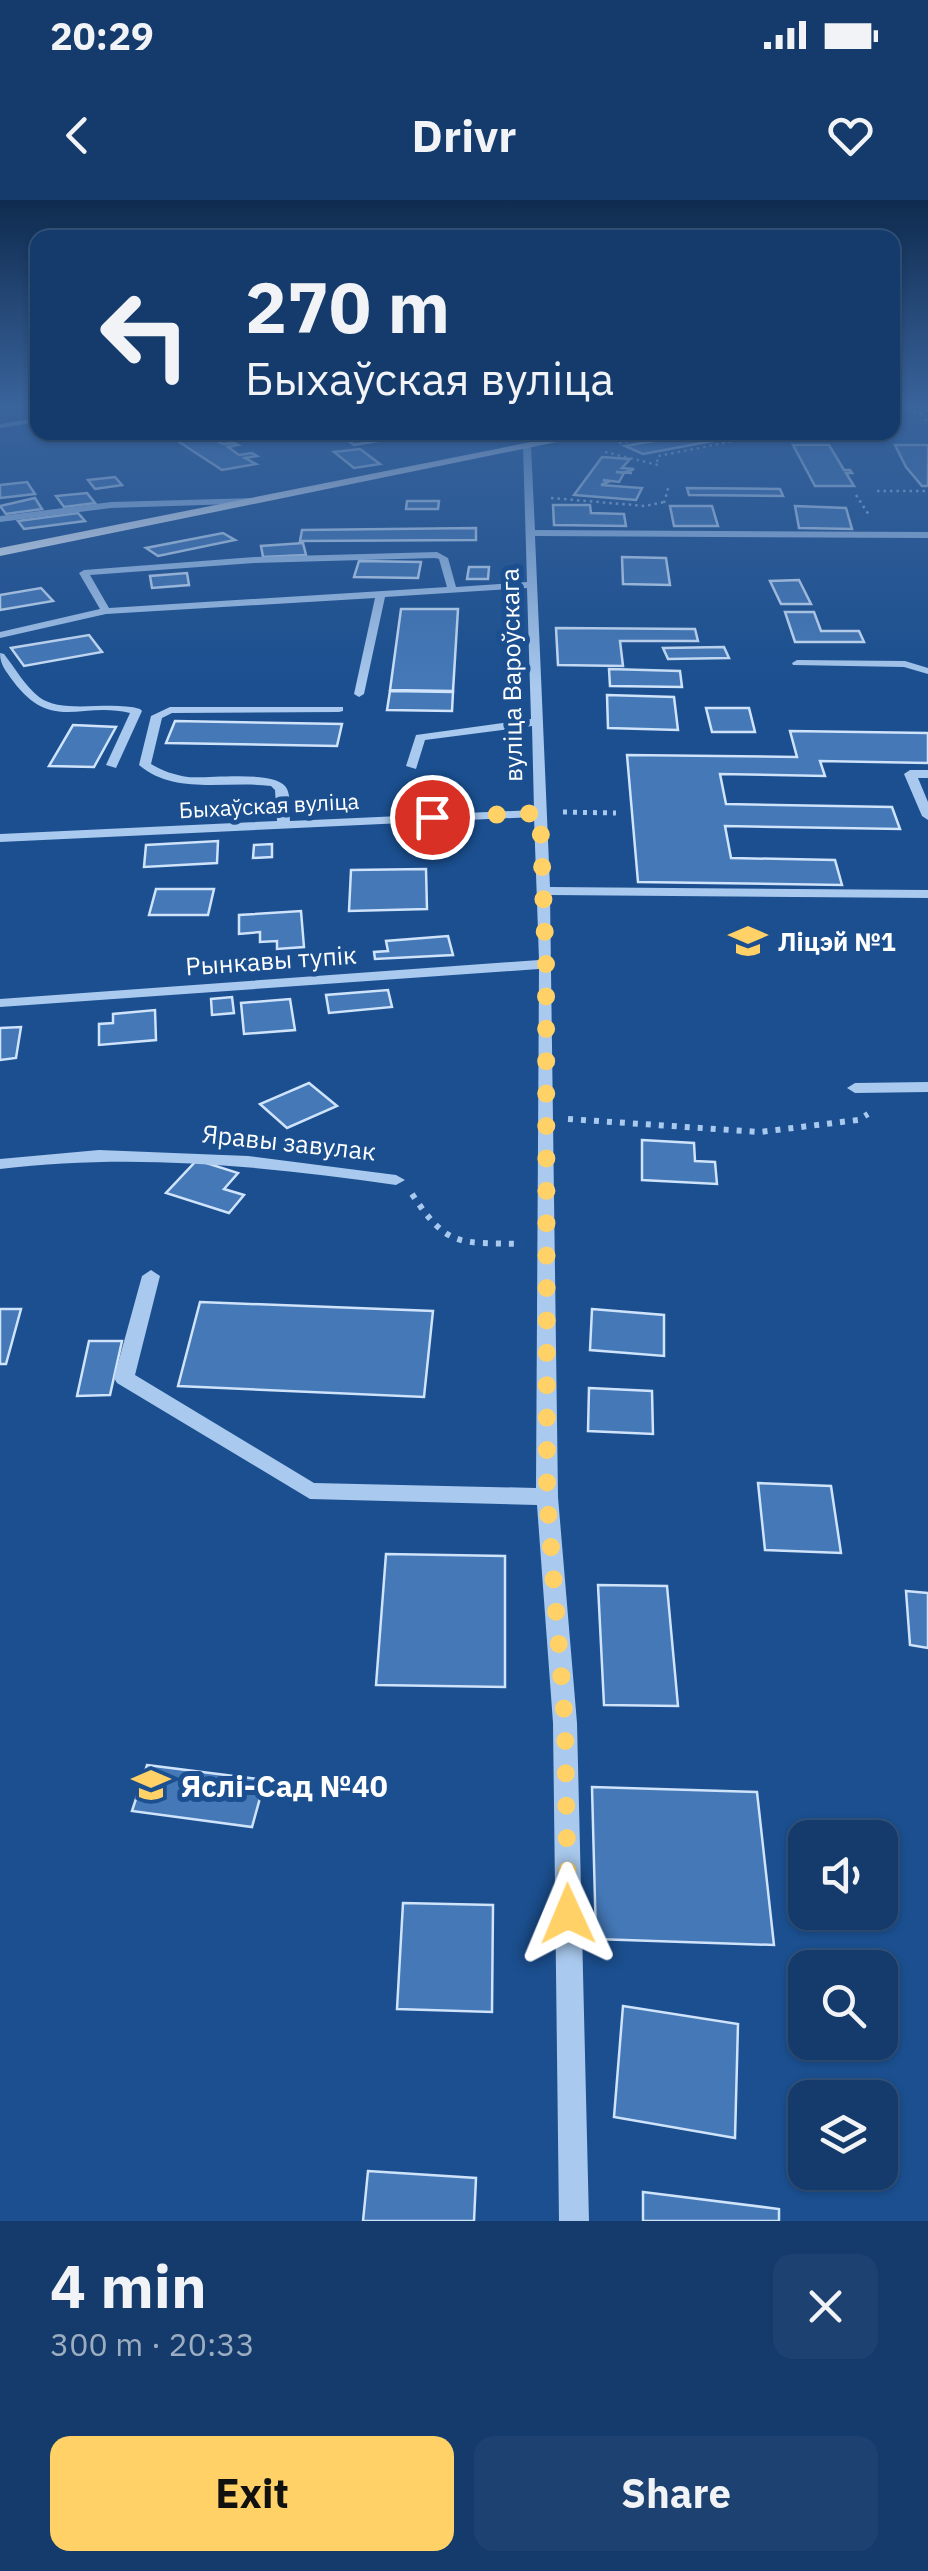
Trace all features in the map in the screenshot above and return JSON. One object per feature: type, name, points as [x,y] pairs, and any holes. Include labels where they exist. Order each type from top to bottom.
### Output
[{"type":"main road","points":[[0,552],[266,498]]},
{"type":"street","name":"вуліца Вароўскага","points":[[531,498],[546,964],[543,1118],[547,1497],[565,1723],[574,2221]]},
{"type":"street","points":[[0,519],[111,505],[258,500]]},
{"type":"street","points":[[533,533],[928,536]]},
{"type":"street","points":[[106,611],[84,574],[272,559],[437,555],[443,558],[452,589]]},
{"type":"street","points":[[0,635],[106,611],[533,585]]},
{"type":"street","points":[[359,694],[381,593]]},
{"type":"street","points":[[0,656],[35,699],[50,707],[122,706],[136,711],[112,765]]},
{"type":"street","points":[[797,663],[905,664],[928,671]]},
{"type":"street","points":[[284,824],[281,788],[275,783],[155,774],[145,765],[157,716],[170,710],[339,710]]},
{"type":"street","points":[[412,766],[420,737],[536,722]]},
{"type":"street","points":[[928,774],[910,774],[928,816]]},
{"type":"street","name":"Быхаўская вуліца","points":[[0,838],[540,813]]},
{"type":"street","points":[[542,891],[928,894]]},
{"type":"street","name":"Рынкавы тупік","points":[[0,1004],[546,964]]},
{"type":"street","points":[[855,1088],[928,1087]]},
{"type":"street","name":"Яравы завулак","points":[[0,1164],[102,1154],[238,1156],[396,1180]]},
{"type":"street","points":[[151,1276],[124,1378],[310,1490],[547,1497]]},
{"type":"path","points":[[548,498],[645,506],[664,502]]},
{"type":"path","points":[[562,812],[616,813]]},
{"type":"path","points":[[543,1118],[760,1132],[858,1120],[873,1112]]},
{"type":"path","name":"Яравы завулак","points":[[396,1180],[420,1201],[434,1228],[464,1242],[545,1244]]},
{"type":"building","points":[[35,498],[42,509],[6,514],[0,506]]},
{"type":"building","points":[[58,498],[91,498],[95,503],[64,507]]},
{"type":"building","points":[[407,501],[439,501],[438,509],[406,509]]},
{"type":"building","points":[[553,505],[590,505],[591,513],[624,514],[626,526],[554,525]]},
{"type":"building","points":[[670,506],[712,506],[718,526],[674,526]]},
{"type":"building","points":[[795,506],[846,508],[852,529],[799,528]]},
{"type":"building","points":[[78,513],[85,521],[24,529],[18,521]]},
{"type":"building","points":[[476,528],[476,540],[300,541],[302,530]]},
{"type":"building","points":[[223,533],[235,540],[158,556],[146,548]]},
{"type":"building","points":[[303,543],[306,555],[263,557],[261,546]]},
{"type":"building","points":[[622,557],[666,558],[670,585],[623,584]]},
{"type":"building","points":[[359,561],[421,562],[418,578],[354,577]]},
{"type":"building","points":[[469,567],[489,567],[488,579],[467,579]]},
{"type":"building","points":[[187,573],[189,585],[152,588],[150,576]]},
{"type":"building","points":[[799,580],[811,604],[781,604],[770,581]]},
{"type":"building","points":[[41,588],[53,601],[0,610],[0,595]]},
{"type":"building","points":[[401,609],[458,609],[453,691],[390,690]]},
{"type":"building","points":[[785,612],[814,612],[821,631],[859,631],[864,642],[795,642]]},
{"type":"building","points":[[556,628],[695,629],[698,641],[620,641],[623,666],[558,665]]},
{"type":"building","points":[[89,635],[102,652],[24,666],[11,648]]},
{"type":"building","points":[[724,647],[729,658],[668,659],[663,648]]},
{"type":"building","points":[[609,669],[680,671],[682,687],[610,686]]},
{"type":"building","points":[[390,691],[453,692],[452,711],[387,710]]},
{"type":"building","points":[[607,695],[674,697],[678,730],[608,728]]},
{"type":"building","points":[[706,708],[749,708],[755,732],[712,732]]},
{"type":"building","points":[[175,721],[342,724],[337,746],[166,743]]},
{"type":"building","points":[[73,725],[116,727],[94,767],[49,766]]},
{"type":"building","points":[[790,731],[928,733],[928,763],[820,761],[825,776],[720,774],[726,804],[892,807],[900,829],[725,826],[731,858],[835,860],[842,885],[638,882],[627,755],[797,757]]},
{"type":"building","points":[[218,841],[217,863],[144,867],[146,845]]},
{"type":"building","points":[[272,844],[272,857],[253,858],[254,845]]},
{"type":"building","points":[[426,869],[427,909],[349,911],[351,870]]},
{"type":"building","points":[[156,889],[214,889],[208,915],[149,915]]},
{"type":"building","points":[[301,911],[304,947],[277,949],[277,941],[260,942],[260,932],[239,934],[239,915]]},
{"type":"building","points":[[448,936],[453,955],[375,959],[374,952],[388,951],[386,941]]},
{"type":"building","points":[[388,990],[392,1007],[329,1013],[326,995]]},
{"type":"building","points":[[232,997],[234,1013],[212,1015],[211,999]]},
{"type":"building","points":[[290,999],[295,1030],[244,1034],[241,1003]]},
{"type":"building","points":[[155,1010],[156,1040],[99,1045],[99,1024],[113,1023],[113,1014]]},
{"type":"building","points":[[21,1027],[16,1058],[0,1060],[0,1028]]},
{"type":"building","points":[[309,1083],[337,1106],[287,1128],[260,1104]]},
{"type":"building","points":[[642,1140],[694,1143],[695,1161],[715,1162],[717,1184],[642,1180]]},
{"type":"building","points":[[197,1160],[238,1173],[224,1189],[244,1195],[229,1213],[166,1193]]},
{"type":"building","points":[[200,1302],[433,1311],[424,1397],[178,1386]]},
{"type":"building","points":[[0,1309],[21,1309],[6,1364],[0,1364]]},
{"type":"building","points":[[592,1309],[664,1315],[664,1356],[590,1350]]},
{"type":"building","points":[[89,1341],[122,1341],[110,1395],[77,1396]]},
{"type":"building","points":[[589,1388],[652,1391],[653,1434],[588,1431]]},
{"type":"building","points":[[758,1483],[831,1486],[841,1553],[765,1550]]},
{"type":"building","points":[[386,1554],[505,1556],[505,1687],[376,1685]]},
{"type":"building","points":[[598,1585],[667,1586],[678,1706],[604,1705]]},
{"type":"building","points":[[906,1591],[928,1593],[928,1648],[910,1645]]},
{"type":"building","points":[[147,1765],[265,1780],[252,1827],[132,1811]]},
{"type":"building","points":[[592,1787],[757,1792],[774,1945],[596,1939]]},
{"type":"building","points":[[403,1903],[493,1905],[492,2012],[397,2009]]},
{"type":"building","points":[[623,2006],[738,2024],[735,2138],[614,2117]]},
{"type":"building","points":[[368,2171],[476,2178],[474,2221],[363,2221]]},
{"type":"building","points":[[643,2192],[779,2209],[779,2221],[643,2221]]},
{"type":"place","name":"Ліцэй №1","points":[[748,941]]},
{"type":"place","name":"Яслі-Сад №40","points":[[151,1785]]},
{"type":"route","points":[[432,817],[540,813],[546,964],[543,1118],[547,1497],[565,1723],[568,1914]]}]
